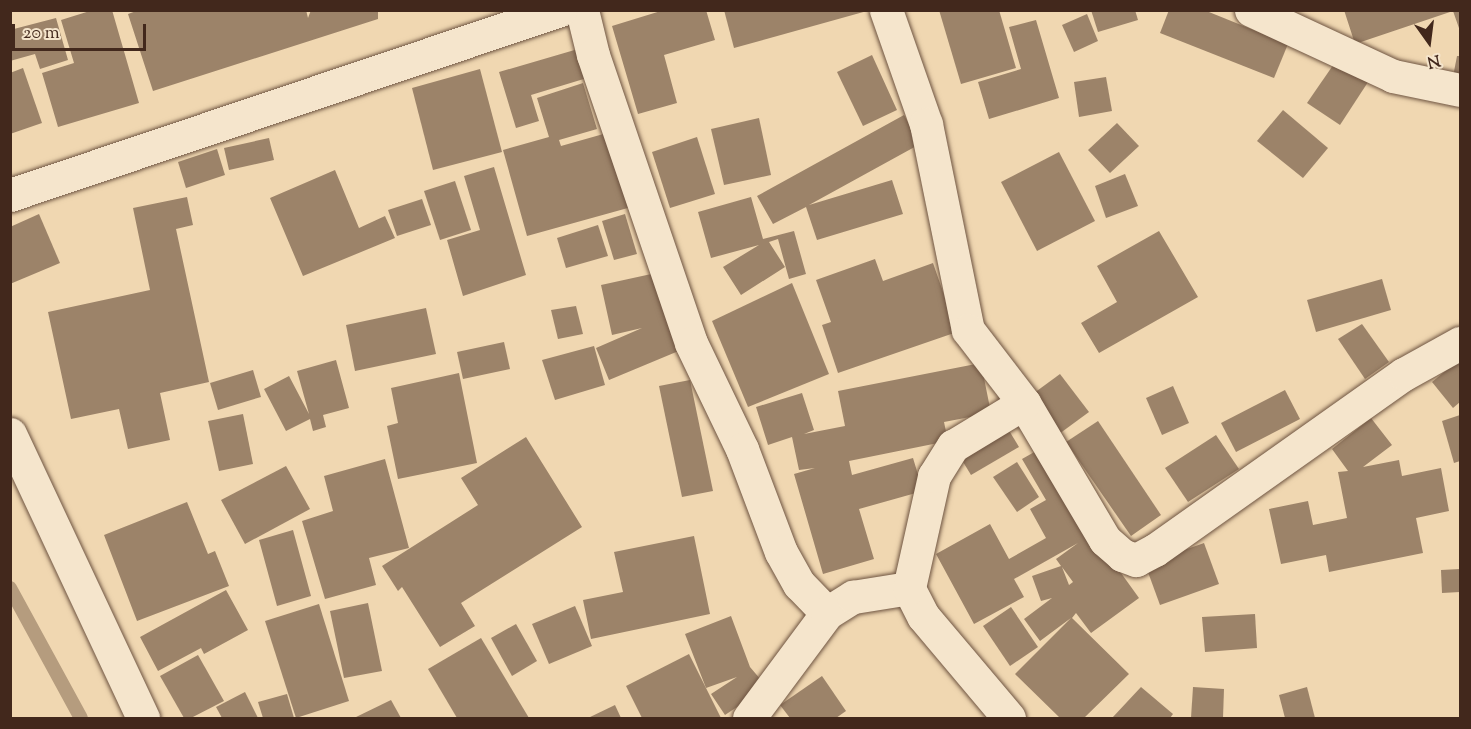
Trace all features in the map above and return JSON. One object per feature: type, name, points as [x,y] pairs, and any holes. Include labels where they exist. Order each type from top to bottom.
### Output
[{"type":"street","points":[[582,10],[593,55],[692,343],[742,449],[782,552],[799,584],[827,613]]},
{"type":"street","points":[[886,10],[926,124],[968,330],[1024,402],[1105,540],[1122,555],[1136,560],[1404,374],[1461,343]]},
{"type":"street","points":[[1251,10],[1393,76],[1461,90]]},
{"type":"street","points":[[10,195],[539,14]]},
{"type":"street","points":[[1009,718],[923,616],[909,588],[934,476],[953,446],[1024,402]]},
{"type":"street","points":[[10,434],[144,718]]},
{"type":"street","points":[[749,718],[827,613],[853,597],[909,588]]},
{"type":"building","points":[[93,10],[112,10],[139,103],[58,127],[42,73],[74,63],[61,20]]},
{"type":"building","points":[[139,10],[306,10],[308,18],[311,10],[378,10],[378,19],[153,91],[128,14]]},
{"type":"building","points":[[664,10],[706,10],[715,40],[664,55],[677,103],[638,114],[612,26]]},
{"type":"building","points":[[724,10],[867,10],[867,11],[734,48]]},
{"type":"building","points":[[939,10],[999,10],[1016,68],[961,84]]},
{"type":"building","points":[[1091,10],[1135,10],[1138,20],[1098,32]]},
{"type":"building","points":[[1169,10],[1204,10],[1288,44],[1274,78],[1160,33]]},
{"type":"building","points":[[1344,10],[1460,10],[1460,31],[1453,11],[1355,44]]},
{"type":"building","points":[[1087,14],[1098,41],[1074,52],[1062,25]]},
{"type":"building","points":[[56,18],[68,60],[40,69],[35,54],[10,61],[10,30]]},
{"type":"building","points":[[1036,20],[1059,98],[989,119],[978,82],[1021,69],[1009,27]]},
{"type":"building","points":[[578,49],[587,78],[531,95],[539,121],[516,128],[499,72]]},
{"type":"building","points":[[872,55],[897,110],[863,126],[837,72]]},
{"type":"building","points":[[1457,56],[1460,56],[1460,84],[1452,82]]},
{"type":"building","points":[[1338,58],[1370,79],[1340,125],[1307,103]]},
{"type":"building","points":[[23,68],[42,123],[10,134],[10,73]]},
{"type":"building","points":[[480,69],[502,152],[433,170],[412,88]]},
{"type":"building","points":[[1106,77],[1112,111],[1079,117],[1074,82]]},
{"type":"building","points":[[583,83],[597,129],[559,140],[561,146],[614,131],[635,206],[527,236],[503,150],[549,137],[537,98]]},
{"type":"building","points":[[1283,110],[1328,148],[1303,178],[1257,141]]},
{"type":"building","points":[[904,115],[920,144],[809,205],[892,180],[903,214],[817,240],[806,207],[773,224],[757,196]]},
{"type":"building","points":[[759,118],[771,175],[724,185],[711,129]]},
{"type":"building","points":[[1117,123],[1139,146],[1110,173],[1088,150]]},
{"type":"building","points":[[697,137],[715,194],[670,208],[652,152]]},
{"type":"building","points":[[269,138],[274,160],[229,170],[224,148]]},
{"type":"building","points":[[217,149],[225,175],[186,188],[178,162]]},
{"type":"building","points":[[1059,152],[1095,221],[1037,251],[1001,182]]},
{"type":"building","points":[[494,167],[526,275],[463,296],[447,240],[480,230],[464,176]]},
{"type":"building","points":[[335,170],[359,228],[385,216],[395,238],[303,276],[270,198]]},
{"type":"building","points":[[1125,174],[1138,206],[1106,218],[1095,186]]},
{"type":"building","points":[[455,181],[471,230],[440,240],[424,191]]},
{"type":"building","points":[[187,197],[193,225],[176,229],[209,382],[160,393],[170,440],[128,449],[119,409],[71,419],[48,312],[150,290],[133,208]]},
{"type":"building","points":[[751,197],[763,239],[794,231],[806,274],[789,279],[778,239],[769,242],[785,267],[741,295],[723,267],[759,245],[711,258],[698,212]]},
{"type":"building","points":[[422,199],[431,225],[397,236],[388,210]]},
{"type":"building","points":[[39,214],[60,263],[10,284],[10,227]]},
{"type":"building","points":[[625,214],[637,254],[614,260],[602,221]]},
{"type":"building","points":[[598,225],[608,256],[566,268],[557,238]]},
{"type":"building","points":[[1159,231],[1198,297],[1099,353],[1081,323],[1117,302],[1097,266]]},
{"type":"building","points":[[875,259],[883,281],[933,263],[957,332],[838,373],[822,325],[831,322],[816,280]]},
{"type":"building","points":[[665,271],[681,350],[609,380],[596,348],[642,328],[612,335],[601,285]]},
{"type":"building","points":[[1382,279],[1391,310],[1316,332],[1307,300]]},
{"type":"building","points":[[792,283],[829,374],[748,407],[712,321]]},
{"type":"building","points":[[576,306],[583,334],[558,339],[551,310]]},
{"type":"building","points":[[426,308],[436,354],[355,371],[346,325]]},
{"type":"building","points":[[1362,324],[1389,362],[1365,379],[1338,339]]},
{"type":"building","points":[[504,342],[510,369],[463,379],[457,352]]},
{"type":"building","points":[[594,346],[605,385],[555,400],[542,360]]},
{"type":"building","points":[[1460,359],[1460,402],[1453,408],[1432,382]]},
{"type":"building","points":[[336,360],[349,408],[323,415],[326,427],[313,431],[310,419],[286,431],[264,389],[289,376],[309,414],[297,371]]},
{"type":"building","points":[[981,363],[991,413],[944,422],[948,441],[849,461],[852,475],[913,458],[923,491],[859,509],[874,559],[823,574],[794,474],[815,468],[799,470],[792,437],[768,445],[756,407],[802,393],[814,430],[804,434],[845,426],[838,391]]},
{"type":"building","points":[[253,370],[261,397],[218,410],[210,383]]},
{"type":"building","points":[[459,373],[477,463],[398,479],[387,426],[398,423],[391,388]]},
{"type":"building","points":[[1060,374],[1089,412],[1059,434],[1030,396]]},
{"type":"building","points":[[690,380],[713,491],[682,497],[659,386]]},
{"type":"building","points":[[1173,386],[1189,423],[1162,435],[1146,398]]},
{"type":"building","points":[[1285,390],[1300,419],[1236,452],[1221,423]]},
{"type":"building","points":[[243,414],[253,464],[219,471],[208,421]]},
{"type":"building","points":[[1460,415],[1460,461],[1454,463],[1442,421]]},
{"type":"building","points":[[1371,418],[1392,445],[1363,467],[1399,460],[1402,476],[1441,468],[1449,511],[1416,518],[1423,553],[1329,572],[1326,555],[1281,564],[1269,509],[1308,501],[1313,525],[1347,518],[1338,472],[1348,471],[1332,449]]},
{"type":"building","points":[[1098,421],[1161,515],[1131,536],[1066,442]]},
{"type":"building","points":[[1005,424],[1019,447],[971,475],[957,452]]},
{"type":"building","points":[[1216,435],[1239,469],[1188,502],[1165,468]]},
{"type":"building","points":[[526,437],[582,527],[461,603],[475,626],[440,647],[402,587],[398,591],[382,566],[478,505],[461,478]]},
{"type":"building","points":[[1045,446],[1093,534],[1139,598],[1091,633],[1076,613],[1072,618],[1129,674],[1084,718],[1060,718],[1015,674],[1071,618],[1040,641],[1024,619],[1052,598],[1041,601],[1032,576],[1061,566],[1056,559],[1078,543],[1014,579],[1024,597],[974,624],[936,554],[990,524],[1009,559],[1046,538],[1030,509],[1046,500],[1022,459]],"holes":[[[1062,567],[1073,582],[1069,585]]]},
{"type":"building","points":[[385,459],[409,548],[369,558],[376,585],[325,599],[302,521],[333,511],[324,476]]},
{"type":"building","points":[[1017,462],[1039,497],[1017,512],[993,477]]},
{"type":"building","points":[[286,466],[310,509],[245,544],[221,500]]},
{"type":"building","points":[[187,502],[208,554],[215,551],[229,586],[137,621],[104,535]]},
{"type":"building","points":[[293,530],[311,596],[277,606],[259,540]]},
{"type":"building","points":[[694,536],[710,614],[591,639],[583,600],[623,592],[614,552]]},
{"type":"building","points":[[1204,543],[1219,584],[1160,605],[1145,564]]},
{"type":"building","points":[[1460,569],[1460,592],[1442,593],[1441,570]]},
{"type":"building","points":[[226,590],[248,630],[204,654],[201,648],[158,671],[140,637]]},
{"type":"building","points":[[368,603],[382,671],[344,678],[330,611]]},
{"type":"building","points":[[319,604],[349,701],[296,718],[265,621]]},
{"type":"building","points":[[575,606],[592,646],[549,664],[532,624]]},
{"type":"building","points":[[1011,607],[1038,647],[1010,666],[983,626]]},
{"type":"building","points":[[1255,614],[1257,648],[1205,652],[1202,617]]},
{"type":"building","points":[[731,616],[750,667],[767,687],[725,715],[711,694],[737,677],[706,688],[685,634]]},
{"type":"building","points":[[516,624],[537,661],[512,676],[491,638]]},
{"type":"building","points":[[481,638],[529,718],[457,718],[428,669]]},
{"type":"building","points":[[689,654],[721,718],[642,718],[626,686]]},
{"type":"building","points":[[198,655],[224,701],[191,718],[184,718],[160,676]]},
{"type":"building","points":[[822,676],[846,711],[836,718],[790,718],[780,705]]},
{"type":"building","points":[[1141,687],[1173,714],[1170,718],[1112,718]]},
{"type":"building","points":[[1193,687],[1224,689],[1223,718],[1191,718]]},
{"type":"building","points":[[1307,687],[1315,718],[1285,718],[1279,695]]},
{"type":"building","points":[[245,692],[258,718],[222,718],[216,707]]},
{"type":"building","points":[[287,694],[294,718],[263,718],[258,702]]},
{"type":"building","points":[[391,700],[401,718],[354,718]]},
{"type":"building","points":[[615,705],[621,718],[588,718]]},
{"type":"waterway","points":[[10,588],[81,718]]}]
